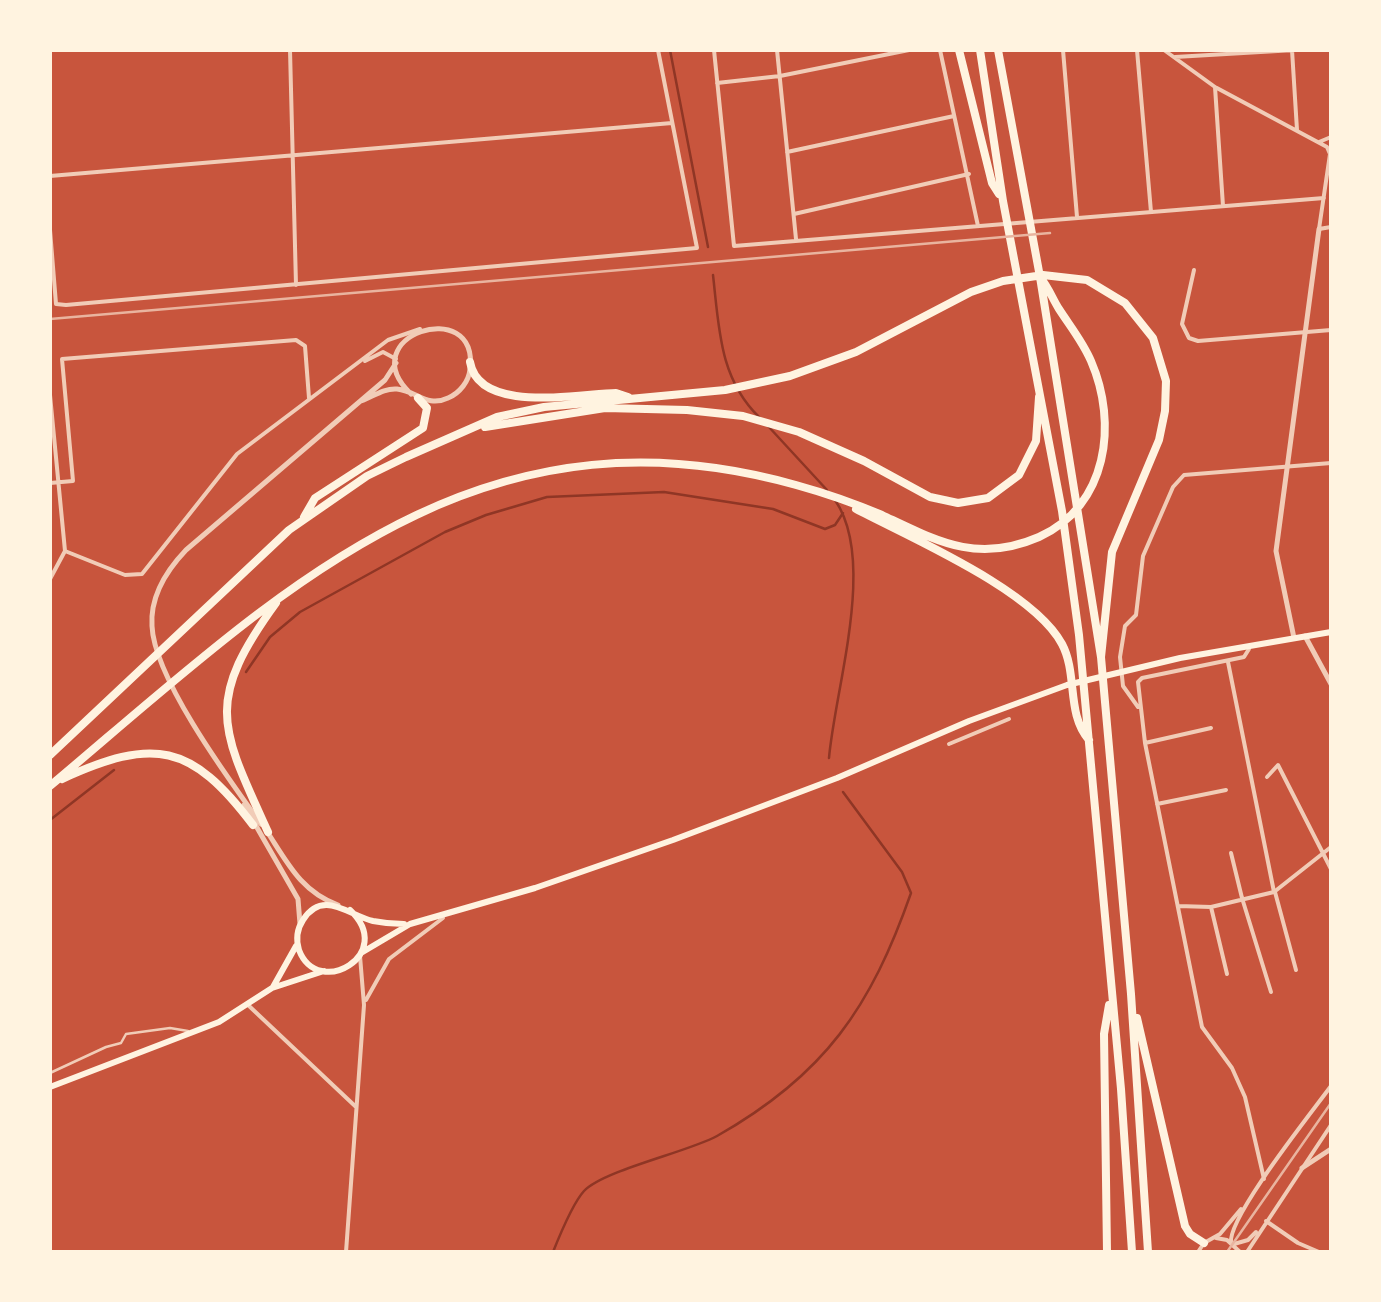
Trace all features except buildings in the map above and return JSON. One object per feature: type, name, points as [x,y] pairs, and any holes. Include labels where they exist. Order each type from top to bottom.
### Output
[{"type":"highway","points":[[960,50],[992,183],[1003,201]]},
{"type":"highway","points":[[980,50],[1003,201],[1069,553],[1122,1089],[1132,1252]]},
{"type":"highway","points":[[998,50],[1040,277],[1101,660],[1131,994],[1148,1252]]},
{"type":"highway","points":[[50,755],[303,519],[367,476],[497,417],[544,407],[726,390],[831,362],[971,292],[1044,275],[1070,276],[1101,286],[1126,302],[1153,338],[1164,366],[1166,396],[1158,440],[1112,552],[1101,660]]},
{"type":"highway","points":[[52,785],[282,594],[361,542],[428,507],[494,485],[588,466],[670,464],[753,474],[820,492],[948,546],[990,549],[1045,534],[1069,516],[1089,493],[1102,464],[1106,424],[1096,376],[1078,336],[1040,277]]},
{"type":"highway","points":[[470,362],[476,380],[502,394],[526,397],[616,393],[637,399]]},
{"type":"highway","points":[[476,428],[605,408],[743,416],[785,427],[864,460],[930,498],[958,503],[977,501],[1008,486],[1026,466],[1036,441],[1040,393]]},
{"type":"highway","points":[[303,519],[315,498],[424,428],[427,408],[414,396]]},
{"type":"highway","points":[[844,500],[956,561],[1031,609],[1060,642],[1071,672],[1078,728],[1089,740]]},
{"type":"highway","points":[[268,832],[234,760],[227,710],[229,687],[238,661],[282,594]]},
{"type":"highway","points":[[52,785],[116,757],[164,754],[211,776],[253,824]]},
{"type":"highway","points":[[1131,994],[1185,1226],[1190,1234],[1208,1241]]},
{"type":"highway","points":[[1107,1252],[1104,1034],[1111,996]]},
{"type":"main road","points":[[50,1086],[194,1032],[272,988],[324,971],[344,969],[410,924],[535,888],[837,778],[954,727],[1068,685],[1129,668],[1331,632]]},
{"type":"main road","points":[[272,988],[297,939],[299,926],[320,906],[341,906],[371,921],[410,924]]},
{"type":"main road","points":[[350,910],[362,925],[361,954]]},
{"type":"main road","points":[[297,939],[308,963],[324,971]]},
{"type":"street","points":[[290,50],[296,285]]},
{"type":"street","points":[[50,230],[56,304],[697,248],[658,50]]},
{"type":"street","points":[[714,50],[734,246],[1324,198]]},
{"type":"street","points":[[776,50],[796,240]]},
{"type":"street","points":[[717,83],[780,76],[909,50]]},
{"type":"street","points":[[940,50],[978,226]]},
{"type":"street","points":[[1063,50],[1077,217]]},
{"type":"street","points":[[1137,50],[1150,212]]},
{"type":"street","points":[[1164,50],[1215,87],[1327,147],[1330,154],[1276,551],[1294,638]]},
{"type":"street","points":[[1172,58],[1293,50],[1297,131]]},
{"type":"street","points":[[1215,87],[1224,206]]},
{"type":"street","points":[[788,152],[956,116]]},
{"type":"street","points":[[50,176],[672,123]]},
{"type":"street","points":[[1319,142],[1331,137]]},
{"type":"street","points":[[794,214],[969,174]]},
{"type":"street","points":[[1319,228],[1331,228]]},
{"type":"street","points":[[1194,270],[1182,324],[1189,338],[1198,341],[1331,330]]},
{"type":"street","points":[[65,551],[125,575],[142,574],[237,454],[393,337],[436,327],[463,342],[470,362],[467,380],[456,394],[440,401],[388,390],[358,402]]},
{"type":"street","points":[[341,906],[321,899],[300,882],[238,793],[158,657],[152,612],[163,580],[186,550],[387,378],[406,339],[420,329]]},
{"type":"street","points":[[50,484],[73,482],[62,359],[296,340],[305,346],[308,400]]},
{"type":"street","points":[[360,363],[383,352],[391,354],[399,379],[414,396]]},
{"type":"street","points":[[50,395],[65,551],[50,579]]},
{"type":"street","points":[[1139,709],[1123,686],[1120,657],[1125,626],[1136,614],[1143,556],[1173,487],[1184,474],[1331,463]]},
{"type":"street","points":[[1305,636],[1331,684]]},
{"type":"street","points":[[1251,644],[1244,656],[1228,662],[1142,678],[1138,682],[1145,742],[1202,1027],[1232,1068],[1246,1097],[1264,1179]]},
{"type":"street","points":[[1228,662],[1274,892],[1296,970]]},
{"type":"street","points":[[949,744],[1009,719]]},
{"type":"street","points":[[1145,742],[1211,728]]},
{"type":"street","points":[[1252,780],[1267,777],[1278,764],[1331,869]]},
{"type":"street","points":[[1157,804],[1226,790]]},
{"type":"street","points":[[238,793],[298,898],[299,926]]},
{"type":"street","points":[[1178,906],[1211,907],[1274,892],[1331,847]]},
{"type":"street","points":[[1231,853],[1270,992]]},
{"type":"street","points":[[1211,907],[1226,974]]},
{"type":"street","points":[[364,1005],[389,959],[449,913]]},
{"type":"street","points":[[346,1252],[364,1005],[361,954]]},
{"type":"street","points":[[248,1004],[355,1106]]},
{"type":"street","points":[[1232,1243],[1231,1231],[1245,1206],[1331,1086]]},
{"type":"street","points":[[1208,1241],[1222,1238],[1243,1252],[1331,1125]]},
{"type":"street","points":[[1302,1168],[1331,1149]]},
{"type":"street","points":[[1198,1252],[1245,1206]]},
{"type":"street","points":[[1232,1243],[1248,1240],[1266,1220]]},
{"type":"street","points":[[1266,1220],[1298,1243],[1319,1252]]},
{"type":"lane","points":[[50,1073],[121,1043],[126,1034],[170,1028],[194,1032]]},
{"type":"waterway","points":[[670,50],[708,247]]},
{"type":"waterway","points":[[713,275],[728,369],[759,417]]},
{"type":"waterway","points":[[768,426],[827,490]]},
{"type":"waterway","points":[[246,672],[270,637],[300,612],[445,532],[547,497],[664,492],[773,509],[825,529],[835,525],[843,513]]},
{"type":"waterway","points":[[829,758],[853,590],[853,556],[847,526],[835,500]]},
{"type":"waterway","points":[[50,820],[114,770]]},
{"type":"waterway","points":[[553,1252],[584,1191],[609,1176],[704,1142],[755,1113],[815,1062],[861,1004],[896,934],[911,893],[902,872],[843,792]]},
{"type":"railway","points":[[50,319],[1050,233]]},
{"type":"railway","points":[[1227,1252],[1331,1103]]}]
